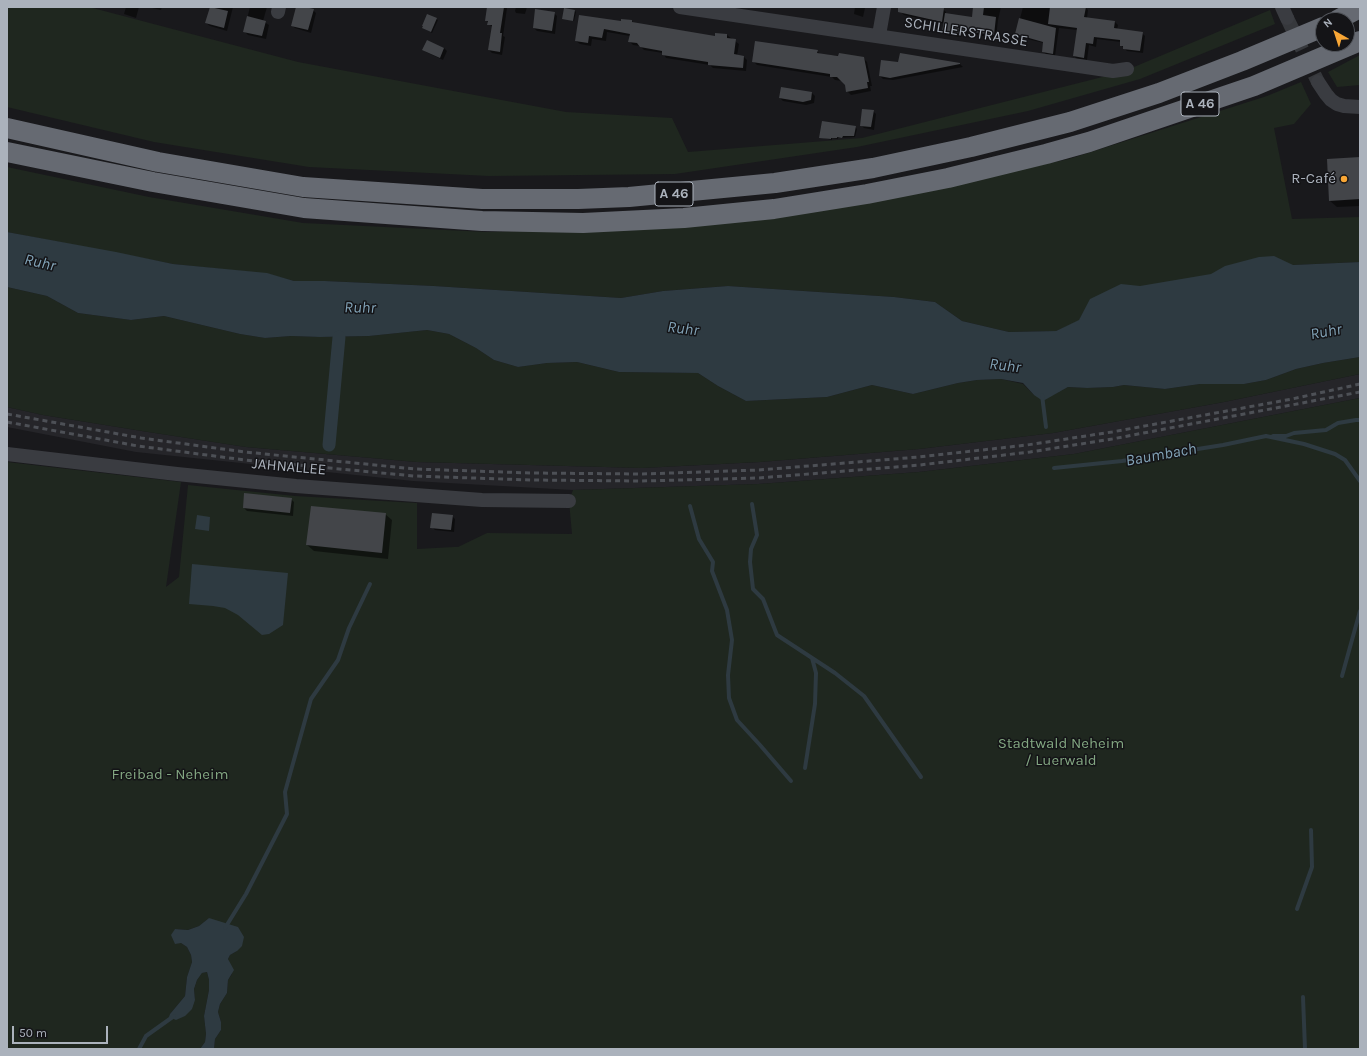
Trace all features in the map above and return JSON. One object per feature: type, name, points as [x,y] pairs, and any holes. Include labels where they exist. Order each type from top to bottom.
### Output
[{"type":"highway","name":"A 46","points":[[7,128],[158,162],[303,187],[482,199],[578,199],[672,194],[775,183],[873,168],[971,147],[1070,122],[1159,93],[1242,61],[1315,30]]},
{"type":"highway","name":"A 46","points":[[7,152],[153,182],[304,208],[482,222],[583,223],[684,218],[774,209],[867,194],[948,178],[1046,154],[1089,142],[1254,86],[1357,41]]},
{"type":"street","name":"SCHILLERSTRASSE","points":[[680,7],[1113,71],[1127,69]]},
{"type":"street","points":[[879,36],[884,7]]},
{"type":"street","points":[[1318,82],[1328,97],[1337,104],[1360,107]]},
{"type":"street","name":"JAHNALLEE","points":[[7,454],[296,486],[482,500],[569,501]]},
{"type":"shaded area","points":[[1360,374],[1360,398],[1074,454],[919,472],[759,484],[573,490],[413,481],[136,452],[7,427],[7,407],[43,415],[246,447],[417,462],[642,468],[760,462],[919,449],[1053,433],[1224,402]]},
{"type":"green space","points":[[7,7],[89,7],[298,62],[566,112],[672,118],[688,152],[862,138],[1122,72],[1270,10],[1275,24],[1140,79],[1028,111],[857,147],[675,174],[489,176],[309,167],[154,142],[7,107]]},
{"type":"green space","points":[[1360,55],[1360,85],[1337,87],[1328,72]]},
{"type":"green space","points":[[1301,82],[1311,104],[1294,124],[1274,128],[1292,219],[1360,217],[1360,262],[1293,265],[1091,299],[1079,321],[1056,331],[1009,332],[962,321],[935,302],[894,297],[728,286],[663,291],[621,298],[434,286],[294,281],[268,274],[173,264],[7,232],[7,167],[149,197],[303,223],[487,232],[692,226],[882,198],[1069,159],[1267,96]]},
{"type":"green space","points":[[7,287],[47,296],[78,313],[131,320],[164,316],[240,334],[265,338],[291,336],[369,336],[427,330],[449,334],[476,348],[494,360],[518,367],[547,363],[577,362],[619,372],[698,373],[746,401],[827,397],[872,385],[913,394],[958,383],[977,380],[1001,379],[1023,384],[1034,395],[1053,395],[1068,387],[1087,388],[1124,385],[1165,389],[1200,384],[1244,384],[1266,380],[1296,369],[1360,357],[1360,374],[1224,402],[1053,433],[919,449],[760,462],[642,468],[417,462],[246,447],[43,415],[7,407]]},
{"type":"green space","name":"Stadtwald Neheim / Luerwald","points":[[1360,398],[1360,1049],[214,1049],[215,1039],[221,1030],[221,1022],[218,1012],[220,1004],[227,993],[228,980],[232,974],[228,959],[230,955],[237,951],[209,918],[199,926],[188,930],[175,929],[173,936],[177,943],[181,943],[187,947],[191,955],[192,962],[187,977],[185,996],[170,1014],[195,1000],[194,989],[197,980],[202,973],[207,972],[209,980],[209,990],[204,1016],[206,1034],[205,1042],[200,1049],[7,1049],[7,462],[181,482],[166,587],[179,577],[188,485],[295,496],[417,503],[417,549],[458,547],[487,533],[572,534],[569,501],[573,490],[759,484],[919,472],[1074,454]]},
{"type":"water","name":"Ruhr","points":[[7,232],[173,264],[267,273],[294,281],[434,286],[621,298],[663,291],[728,286],[894,297],[935,302],[962,321],[1009,332],[1056,331],[1079,320],[1090,299],[1121,284],[1140,286],[1211,274],[1225,266],[1259,257],[1274,256],[1293,265],[1360,262],[1360,357],[1296,369],[1266,380],[1244,384],[1200,384],[1165,389],[1124,385],[1087,388],[1068,387],[1043,401],[1034,395],[1023,383],[1001,379],[977,380],[958,383],[913,394],[872,385],[827,397],[746,401],[698,373],[619,372],[577,362],[547,363],[518,367],[494,360],[476,348],[449,334],[427,330],[369,336],[291,336],[265,338],[240,334],[164,316],[131,320],[78,313],[47,296],[7,287]]},
{"type":"water","points":[[197,515],[210,517],[209,531],[195,529]]},
{"type":"water","points":[[192,564],[288,573],[283,625],[269,634],[262,635],[238,615],[225,608],[189,604]]},
{"type":"water","points":[[209,918],[238,927],[244,937],[242,946],[230,955],[228,959],[234,970],[228,980],[227,993],[220,1004],[218,1012],[221,1022],[221,1030],[215,1039],[214,1049],[200,1049],[205,1042],[206,1034],[204,1016],[209,990],[207,972],[202,973],[197,980],[194,989],[195,1000],[192,1009],[185,1016],[176,1020],[169,1017],[185,996],[187,977],[192,962],[191,955],[187,947],[181,943],[175,944],[171,935],[175,929],[188,930],[199,926]]},
{"type":"building","points":[[210,7],[228,11],[224,28],[205,23]]},
{"type":"building","points":[[296,7],[314,9],[308,30],[291,26]]},
{"type":"building","points":[[487,7],[504,7],[500,33],[502,33],[500,52],[488,50],[492,25],[487,25],[488,21],[485,21]]},
{"type":"building","points":[[898,7],[944,8],[942,22],[898,12]]},
{"type":"building","points":[[973,7],[984,7],[983,15],[996,17],[994,35],[959,30],[959,34],[942,32],[945,13],[972,17]]},
{"type":"building","points":[[1050,7],[1086,7],[1084,17],[1115,21],[1114,28],[1143,32],[1140,51],[1123,49],[1123,46],[1120,46],[1120,40],[1094,37],[1093,44],[1086,43],[1084,58],[1073,56],[1077,28],[1048,24]]},
{"type":"building","points":[[564,8],[575,10],[573,21],[562,19]]},
{"type":"building","points":[[535,9],[555,12],[552,31],[533,28]]},
{"type":"building","points":[[427,14],[437,18],[431,32],[422,28]]},
{"type":"building","points":[[579,15],[621,21],[621,19],[632,20],[632,22],[715,36],[715,33],[727,34],[727,38],[736,39],[734,54],[744,56],[743,68],[708,65],[708,62],[662,55],[662,51],[640,47],[637,43],[628,42],[630,34],[604,29],[602,38],[589,36],[588,43],[575,41]]},
{"type":"building","points":[[247,16],[266,21],[262,36],[243,32]]},
{"type":"building","points":[[1019,18],[1056,28],[1053,54],[1042,52],[1043,42],[1015,34]]},
{"type":"building","points":[[427,40],[444,48],[440,58],[422,50]]},
{"type":"building","points":[[755,41],[818,50],[817,53],[838,56],[839,53],[864,57],[869,82],[867,82],[868,88],[846,92],[845,85],[837,77],[830,77],[830,74],[752,62]]},
{"type":"building","points":[[900,53],[960,64],[890,78],[879,76],[881,60],[898,62]]},
{"type":"building","points":[[781,87],[812,92],[811,100],[803,102],[779,98]]},
{"type":"building","points":[[862,109],[874,110],[871,127],[860,126]]},
{"type":"building","points":[[822,121],[856,126],[854,136],[843,136],[842,138],[837,137],[831,139],[819,138]]},
{"type":"building","name":"R-Café","points":[[1360,157],[1360,199],[1329,201],[1327,159]]},
{"type":"building","points":[[244,493],[292,498],[290,513],[243,508]]},
{"type":"building","points":[[311,506],[386,513],[382,553],[306,545]]},
{"type":"building","points":[[432,513],[453,515],[451,530],[430,528]]},
{"type":"waterway","points":[[329,445],[339,337]]},
{"type":"waterway","name":"Baumbach","points":[[1042,395],[1046,427]]},
{"type":"waterway","name":"Baumbach","points":[[1273,436],[1286,436],[1294,433],[1326,430],[1338,423],[1360,420]]},
{"type":"waterway","name":"Baumbach","points":[[1054,468],[1122,461],[1223,445],[1266,436],[1304,444],[1335,454],[1345,460],[1360,481]]},
{"type":"waterway","points":[[752,504],[757,535],[751,549],[750,562],[753,589],[763,599],[777,635],[835,673],[864,696],[921,777]]},
{"type":"waterway","points":[[690,506],[699,539],[713,562],[712,571],[727,610],[732,640],[728,675],[729,698],[737,720],[791,781]]},
{"type":"waterway","points":[[225,928],[246,894],[287,814],[285,792],[311,699],[338,660],[349,628],[370,584]]},
{"type":"waterway","points":[[1342,676],[1360,611]]},
{"type":"waterway","points":[[805,768],[815,704],[816,673],[812,658]]},
{"type":"waterway","points":[[1297,909],[1312,867],[1311,830]]},
{"type":"waterway","points":[[1303,997],[1305,1049]]},
{"type":"waterway","points":[[139,1049],[146,1036],[174,1016]]},
{"type":"tunnel","points":[[1287,18],[1318,82]]},
{"type":"railway","points":[[7,414],[141,438],[245,452],[415,469],[531,473],[642,474],[759,470],[919,457],[1027,445],[1112,432],[1292,399],[1360,384]]},
{"type":"railway","points":[[7,422],[138,446],[245,460],[414,476],[531,480],[642,481],[759,478],[920,465],[1030,452],[1112,439],[1360,392]]},
{"type":"place","name":"R-Café","points":[[1344,179]]},
{"type":"park label","name":"Freibad - Neheim","points":[[170,775]]}]
